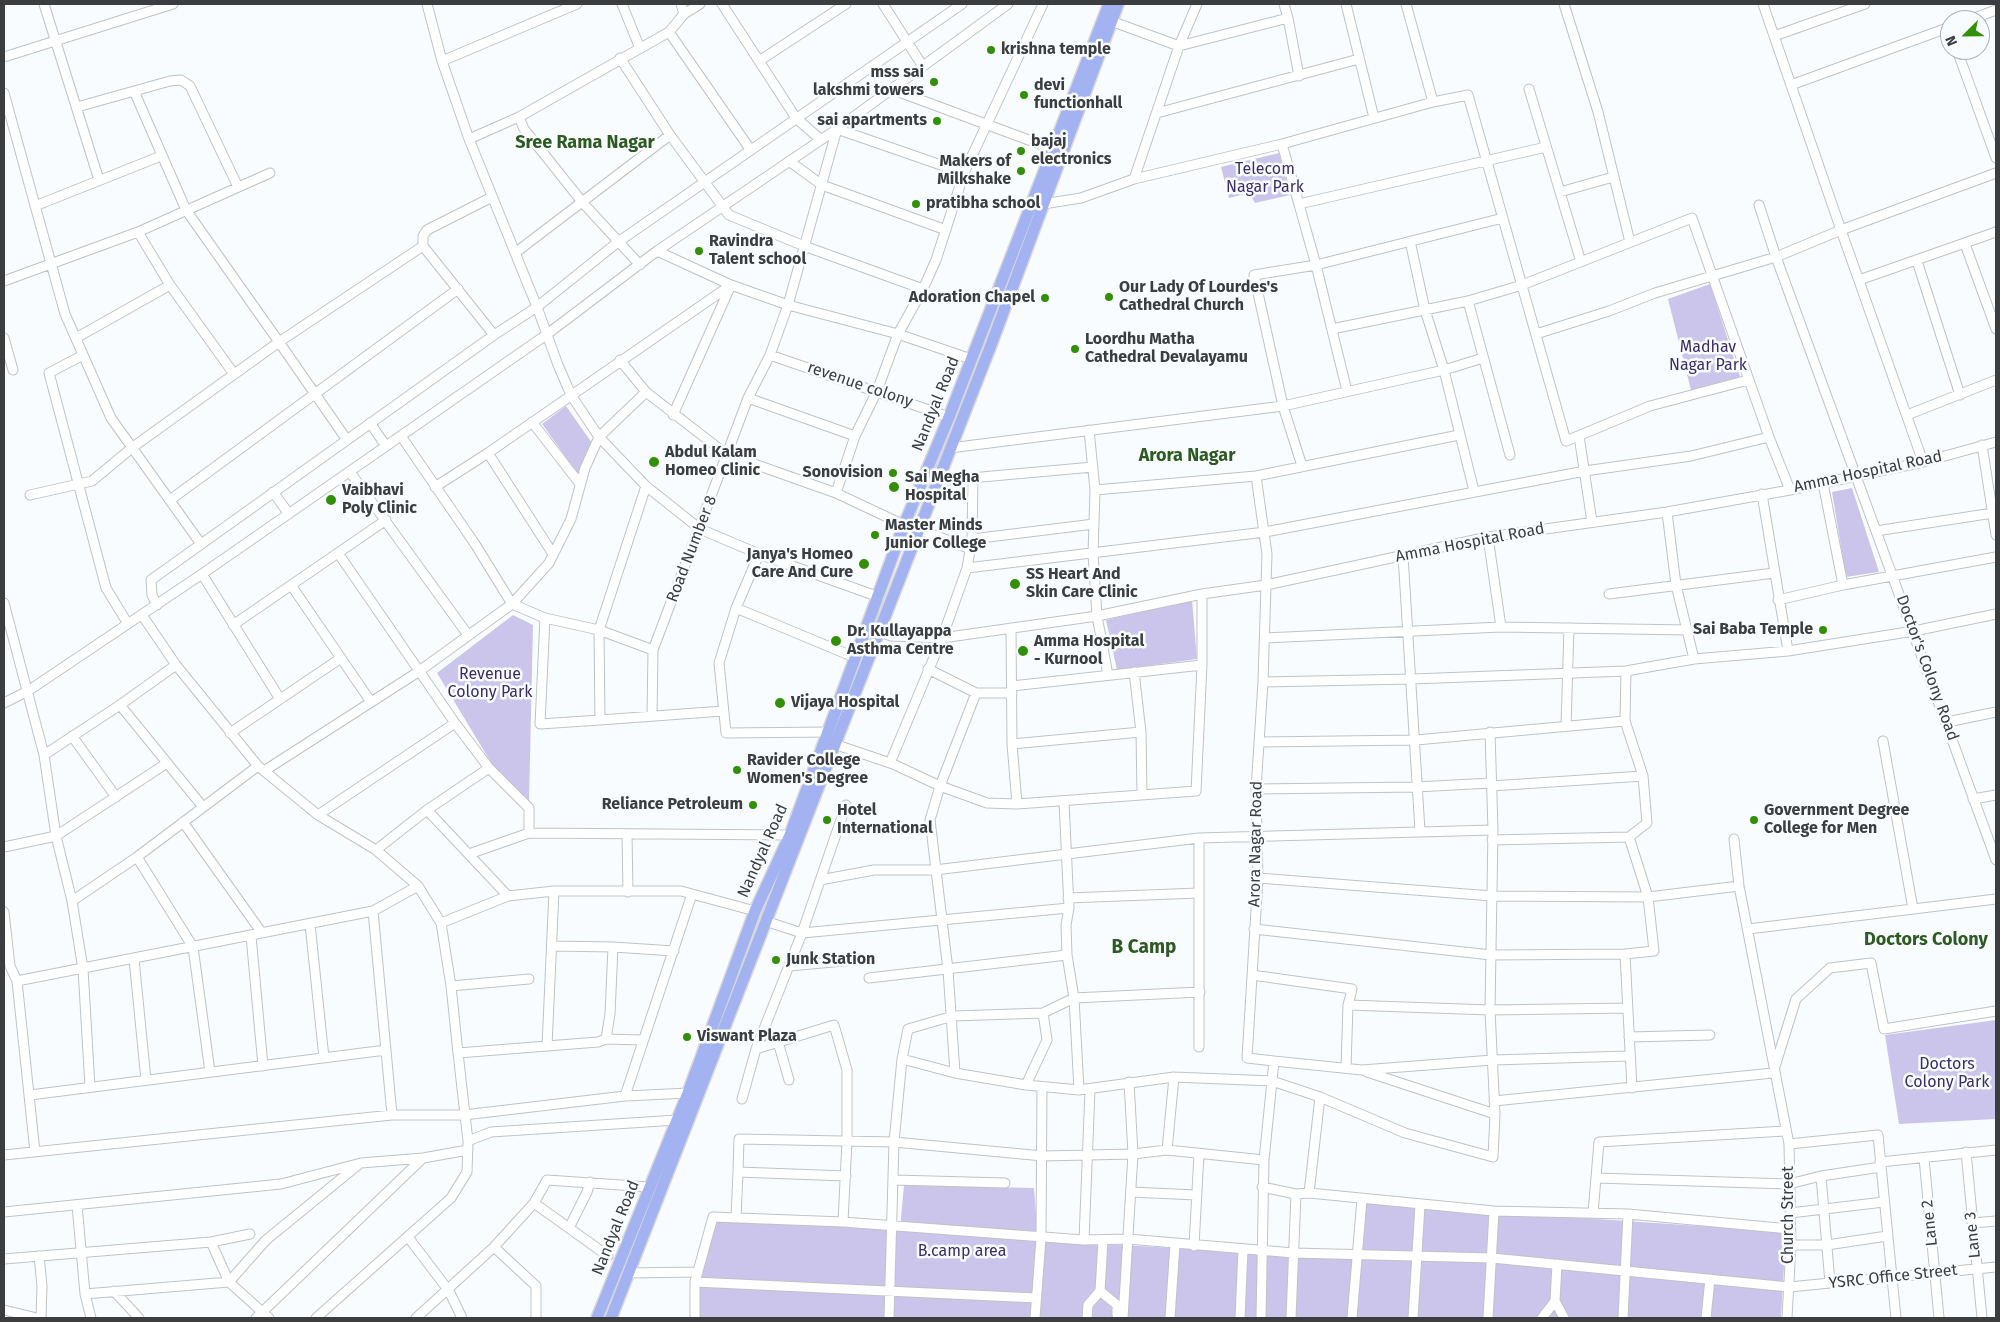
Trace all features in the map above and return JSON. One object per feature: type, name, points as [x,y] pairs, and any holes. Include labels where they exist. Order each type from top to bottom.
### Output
[{"type":"main road","name":"Nandyal Road","points":[[596,1318],[688,1092],[755,911],[790,835],[904,525],[949,417],[1109,4]]},
{"type":"main road","name":"Nandyal Road","points":[[611,1318],[950,448],[1118,4]]},
{"type":"street","points":[[44,4],[99,180]]},
{"type":"street","points":[[427,4],[442,61],[469,139],[537,307],[546,335],[571,395],[599,437],[646,486],[700,529],[759,554],[879,597]]},
{"type":"street","points":[[442,61],[577,4]]},
{"type":"street","points":[[622,4],[639,46]]},
{"type":"street","points":[[681,4],[684,14]]},
{"type":"street","points":[[469,139],[519,117],[639,46],[669,32],[684,14],[700,4]]},
{"type":"street","points":[[722,4],[796,118],[820,139]]},
{"type":"street","points":[[759,61],[846,4]]},
{"type":"street","points":[[883,4],[922,65]]},
{"type":"street","points":[[157,604],[152,595],[151,580],[272,492],[494,335],[537,307],[618,242],[962,4]]},
{"type":"street","points":[[836,493],[855,436],[898,334],[923,290],[946,230],[964,172],[984,125],[1043,4]]},
{"type":"street","points":[[1134,179],[1158,113],[1179,46],[1197,4]]},
{"type":"street","points":[[1284,4],[1299,76]]},
{"type":"street","points":[[1346,4],[1374,118]]},
{"type":"street","points":[[1406,4],[1433,102]]},
{"type":"street","points":[[1564,4],[1598,112],[1630,242]]},
{"type":"street","points":[[1764,4],[1858,280],[1923,462]]},
{"type":"street","points":[[1774,36],[1865,4]]},
{"type":"street","points":[[4,57],[168,5]]},
{"type":"street","points":[[4,702],[28,691],[350,472],[546,335],[658,251],[837,129],[1004,5]]},
{"type":"street","points":[[1111,21],[1179,46],[1288,18]]},
{"type":"street","points":[[669,32],[750,149]]},
{"type":"street","points":[[1791,85],[1940,32]]},
{"type":"street","points":[[620,58],[670,135],[729,215],[804,246],[923,290]]},
{"type":"street","points":[[1158,113],[1359,59]]},
{"type":"street","points":[[1961,60],[1996,158]]},
{"type":"street","points":[[76,107],[170,81],[181,80],[190,86],[238,186]]},
{"type":"street","points":[[890,88],[984,125],[1053,149]]},
{"type":"street","points":[[1529,89],[1581,262]]},
{"type":"street","points":[[134,92],[186,210],[347,440]]},
{"type":"street","points":[[4,93],[65,314],[111,418],[201,544]]},
{"type":"street","points":[[1043,204],[1081,198],[1134,179],[1282,144],[1433,102],[1468,95],[1566,442],[1650,406],[1748,380]]},
{"type":"street","points":[[519,117],[524,129],[583,203],[640,265]]},
{"type":"street","points":[[837,129],[964,172]]},
{"type":"street","name":"Road Number 8","points":[[652,715],[653,650],[748,398],[770,355],[788,304],[837,129]]},
{"type":"street","points":[[515,253],[670,135]]},
{"type":"street","points":[[1282,144],[1316,265],[1347,391]]},
{"type":"street","points":[[1299,204],[1486,159],[1546,147]]},
{"type":"street","points":[[35,206],[161,156]]},
{"type":"street","points":[[789,161],[822,185],[946,230]]},
{"type":"street","points":[[4,281],[138,232],[270,173]]},
{"type":"street","points":[[1536,334],[1609,311],[1655,293],[1776,257],[1841,230],[1996,173]]},
{"type":"street","points":[[1560,192],[1613,177]]},
{"type":"street","points":[[492,197],[427,230],[423,236],[424,246],[494,335]]},
{"type":"street","name":"Doctor's Colony Road","points":[[1759,205],[1776,257],[1858,476],[1876,531],[1996,860]]},
{"type":"street","points":[[1302,466],[1283,406],[1254,276],[1316,265],[1503,218]]},
{"type":"street","points":[[1332,329],[1468,301],[1522,285],[1692,218],[1768,437],[1790,490]]},
{"type":"street","points":[[138,232],[170,285],[234,374]]},
{"type":"street","points":[[1858,280],[1996,232]]},
{"type":"street","points":[[1410,241],[1425,310],[1444,370],[1474,491]]},
{"type":"street","points":[[1965,244],[1996,329]]},
{"type":"street","points":[[30,495],[92,482],[133,447],[279,342],[424,246]]},
{"type":"street","points":[[658,251],[731,285],[788,304],[898,334],[971,359]]},
{"type":"street","points":[[1917,261],[1960,395]]},
{"type":"street","points":[[76,338],[170,285]]},
{"type":"street","points":[[435,487],[488,453],[731,285]]},
{"type":"street","points":[[673,415],[731,285]]},
{"type":"street","points":[[170,500],[458,289]]},
{"type":"street","points":[[1468,301],[1510,455]]},
{"type":"street","points":[[4,338],[13,370]]},
{"type":"street","points":[[83,355],[49,373],[106,588],[128,624]]},
{"type":"street","name":"revenue colony","points":[[770,355],[876,390],[949,417]]},
{"type":"street","points":[[950,448],[1283,406],[1444,370],[1483,358]]},
{"type":"street","points":[[620,360],[646,392],[673,415],[726,454],[836,493],[904,525]]},
{"type":"street","points":[[1907,415],[1996,380]]},
{"type":"street","points":[[72,902],[137,857],[203,807],[418,672],[512,604],[549,563],[571,519],[585,468],[599,437],[646,392]]},
{"type":"street","points":[[748,398],[855,436]]},
{"type":"street","points":[[532,422],[580,484]]},
{"type":"street","points":[[370,423],[386,446]]},
{"type":"street","points":[[1089,430],[1095,490],[1093,554],[1097,616],[1108,675]]},
{"type":"street","points":[[1095,490],[1256,476],[1459,435]]},
{"type":"street","points":[[401,436],[475,544],[512,604],[545,618],[599,630],[653,650]]},
{"type":"street","points":[[1578,436],[1592,522]]},
{"type":"street","points":[[967,568],[1265,532],[1584,471],[1691,456],[1768,437]]},
{"type":"street","name":"Amma Hospital Road","points":[[942,638],[1097,616],[1202,594],[1266,585],[1488,537],[1667,512],[1790,490],[1923,462],[1996,442]]},
{"type":"street","points":[[1982,445],[1996,535]]},
{"type":"street","points":[[488,453],[553,554]]},
{"type":"street","points":[[937,481],[1093,467]]},
{"type":"street","points":[[350,472],[468,636]]},
{"type":"street","name":"Arora Nagar Road","points":[[1256,476],[1265,532],[1266,585],[1263,682],[1256,789],[1258,878],[1247,1058],[1274,1061]]},
{"type":"street","points":[[890,763],[942,638],[967,568],[972,539],[973,479]]},
{"type":"street","points":[[1823,483],[1843,585]]},
{"type":"street","points":[[600,720],[599,630],[646,486]]},
{"type":"street","points":[[272,492],[289,514]]},
{"type":"street","points":[[1762,494],[1778,600],[1788,651]]},
{"type":"street","points":[[1667,512],[1676,585],[1694,660]]},
{"type":"street","points":[[1876,531],[1993,512]]},
{"type":"street","points":[[233,625],[386,520]]},
{"type":"street","points":[[972,539],[1094,524]]},
{"type":"street","points":[[918,529],[971,549]]},
{"type":"street","points":[[1488,537],[1501,627]]},
{"type":"street","points":[[338,553],[418,672],[455,723],[489,768],[529,808],[530,833]]},
{"type":"street","points":[[759,554],[736,608],[719,664],[726,733],[829,732]]},
{"type":"street","points":[[1403,555],[1410,632],[1416,740],[1416,787],[1420,831]]},
{"type":"street","points":[[1778,600],[1893,575],[1996,557]]},
{"type":"street","points":[[1610,594],[1774,573]]},
{"type":"street","points":[[202,574],[280,699]]},
{"type":"street","points":[[291,584],[371,702]]},
{"type":"street","points":[[834,744],[890,763],[940,786],[987,803],[1017,804],[1196,790],[1202,664],[1202,594]]},
{"type":"street","points":[[4,603],[44,755],[56,836],[72,902],[83,969],[90,1087]]},
{"type":"street","points":[[736,608],[854,657]]},
{"type":"street","points":[[1263,682],[1412,679],[1626,671],[1694,660],[1788,651],[1914,631],[1996,614]]},
{"type":"street","points":[[142,615],[176,665],[261,769],[318,815],[376,850],[418,886],[441,922],[451,986],[468,1146],[467,1172],[451,1198],[316,1318]]},
{"type":"street","points":[[545,618],[540,724],[724,711]]},
{"type":"street","points":[[866,626],[891,636],[942,638]]},
{"type":"street","points":[[1264,638],[1501,627],[1688,630]]},
{"type":"street","points":[[1011,628],[1012,744],[1017,804]]},
{"type":"street","points":[[1566,726],[1566,673],[1569,628]]},
{"type":"street","points":[[230,733],[341,658]]},
{"type":"street","points":[[928,669],[976,693],[1012,690],[1108,675],[1202,664]]},
{"type":"street","points":[[44,755],[120,705],[176,665]]},
{"type":"street","points":[[1492,840],[1629,837],[1647,823],[1643,776],[1625,721],[1626,671]]},
{"type":"street","points":[[1134,672],[1141,732],[1142,795]]},
{"type":"street","points":[[955,1072],[953,1016],[930,820],[940,786],[976,693]]},
{"type":"street","points":[[120,705],[203,807]]},
{"type":"street","points":[[1947,722],[1996,712]]},
{"type":"street","points":[[1260,742],[1416,740],[1625,721]]},
{"type":"street","points":[[318,815],[455,723]]},
{"type":"street","points":[[1012,744],[1141,732]]},
{"type":"street","points":[[902,1059],[1026,1086],[1080,1090],[1174,1077],[1272,1080],[1320,1097],[1405,1133],[1493,1157],[1495,1114],[1490,1010],[1493,830],[1490,732]]},
{"type":"street","points":[[72,736],[116,797]]},
{"type":"street","points":[[1883,741],[1913,909]]},
{"type":"street","points":[[4,847],[56,836],[167,763]]},
{"type":"street","points":[[376,850],[427,810],[489,768]]},
{"type":"street","points":[[1256,789],[1491,785],[1643,776]]},
{"type":"street","points":[[1973,798],[1996,795]]},
{"type":"street","points":[[1064,801],[1069,908],[1066,925],[1067,955],[1074,998],[1080,1090]]},
{"type":"street","points":[[742,1099],[756,1048],[802,933],[846,804]]},
{"type":"street","points":[[427,810],[508,896]]},
{"type":"street","points":[[183,822],[262,933]]},
{"type":"street","points":[[820,880],[874,870],[935,870],[1198,838],[1493,830]]},
{"type":"street","points":[[469,854],[530,833],[790,835]]},
{"type":"street","points":[[628,834],[628,892]]},
{"type":"street","points":[[1254,929],[1491,955],[1625,954],[1654,951],[1648,897],[1629,837]]},
{"type":"street","points":[[1198,838],[1199,1046]]},
{"type":"street","name":"Church Street","points":[[1734,840],[1739,886],[1773,1073],[1789,1144],[1791,1246],[1787,1318]]},
{"type":"street","points":[[137,857],[193,947],[210,1072]]},
{"type":"street","points":[[1258,878],[1492,896],[1648,897],[1739,886]]},
{"type":"street","points":[[17,981],[373,911],[418,886]]},
{"type":"street","points":[[547,1046],[554,891]]},
{"type":"street","points":[[441,922],[508,896],[554,891],[681,891],[755,911]]},
{"type":"street","points":[[1068,898],[1199,893]]},
{"type":"street","points":[[625,1096],[692,894]]},
{"type":"street","points":[[1748,929],[1996,899]]},
{"type":"street","points":[[765,921],[802,933],[1069,908]]},
{"type":"street","points":[[373,911],[392,1115]]},
{"type":"street","points":[[4,912],[7,967],[17,981],[35,1152]]},
{"type":"street","points":[[310,924],[324,1058]]},
{"type":"street","points":[[251,936],[263,1066]]},
{"type":"street","points":[[553,946],[674,951]]},
{"type":"street","points":[[606,1038],[610,1014],[613,947]]},
{"type":"street","points":[[1625,954],[1632,1088]]},
{"type":"street","points":[[869,978],[1067,955]]},
{"type":"street","points":[[134,959],[146,1080]]},
{"type":"street","points":[[789,966],[855,960]]},
{"type":"street","points":[[1494,1101],[1773,1073],[1796,999],[1830,968],[1871,963],[1884,1029],[1996,1011]]},
{"type":"street","points":[[1252,975],[1352,989],[1348,1005],[1346,1067]]},
{"type":"street","points":[[451,986],[529,979]]},
{"type":"street","points":[[888,1318],[894,1142],[902,1059],[908,1030],[953,1016],[1043,1013],[1074,998],[1200,992]]},
{"type":"street","points":[[1348,1005],[1490,1010],[1628,1008]]},
{"type":"street","points":[[1026,1086],[1047,1040],[1043,1013]]},
{"type":"street","points":[[756,1048],[834,1025],[847,1070],[847,1141],[843,1222]]},
{"type":"street","points":[[1629,1037],[1710,1035]]},
{"type":"street","points":[[458,1053],[598,1042],[606,1038],[643,1040]]},
{"type":"street","points":[[778,1042],[789,1080]]},
{"type":"street","points":[[30,1095],[386,1050]]},
{"type":"street","points":[[1362,1070],[1492,1060],[1629,1056]]},
{"type":"street","points":[[1261,1318],[1262,1187],[1274,1061],[1362,1070],[1495,1114]]},
{"type":"street","points":[[1167,1150],[1174,1077]]},
{"type":"street","points":[[1122,1318],[1133,1154],[1129,1082]]},
{"type":"street","points":[[1035,1318],[1041,1238],[1042,1087]]},
{"type":"street","points":[[1084,1240],[1090,1090]]},
{"type":"street","points":[[4,1155],[392,1115],[464,1115],[625,1096],[688,1092]]},
{"type":"street","points":[[1309,1193],[1320,1097]]},
{"type":"street","points":[[4,1212],[281,1184],[360,1163],[423,1158],[468,1146],[491,1132],[677,1120]]},
{"type":"street","points":[[1593,1213],[1599,1142],[1785,1131]]},
{"type":"street","points":[[1789,1144],[1878,1135],[1896,1318]]},
{"type":"street","points":[[736,1218],[738,1139],[894,1142],[1043,1156],[1133,1154],[1167,1150],[1264,1160]]},
{"type":"street","points":[[1596,1178],[1789,1184],[1881,1165],[1966,1152],[1996,1150]]},
{"type":"street","name":"Lane 3","points":[[1966,1152],[1982,1318]]},
{"type":"street","points":[[1194,1246],[1199,1154]]},
{"type":"street","points":[[211,1242],[229,1282],[262,1316],[423,1158]]},
{"type":"street","name":"Lane 2","points":[[1924,1158],[1939,1318]]},
{"type":"street","points":[[85,1294],[229,1282],[266,1240],[360,1163]]},
{"type":"street","points":[[738,1172],[846,1176]]},
{"type":"street","points":[[1821,1176],[1830,1283]]},
{"type":"street","points":[[416,1318],[449,1291],[494,1247],[534,1203],[547,1180],[650,1187]]},
{"type":"street","points":[[894,1180],[1005,1183]]},
{"type":"street","points":[[569,1228],[590,1182]]},
{"type":"street","points":[[1262,1187],[1296,1194],[1309,1193],[1494,1211],[1628,1214],[1790,1228]]},
{"type":"street","points":[[1131,1192],[1196,1195]]},
{"type":"street","points":[[1290,1318],[1296,1194]]},
{"type":"street","points":[[1352,1318],[1362,1199]]},
{"type":"street","points":[[1790,1213],[1884,1202]]},
{"type":"street","points":[[534,1203],[608,1256]]},
{"type":"street","points":[[77,1205],[85,1294],[91,1318]]},
{"type":"street","points":[[1414,1318],[1420,1205]]},
{"type":"street","points":[[1488,1318],[1494,1211]]},
{"type":"street","points":[[1623,1318],[1628,1214]]},
{"type":"street","name":"YSRC Office Street","points":[[698,1272],[713,1217],[892,1225],[1041,1238],[1084,1240],[1128,1239],[1243,1250],[1357,1257],[1492,1258],[1789,1287],[1996,1266]]},
{"type":"street","points":[[1972,1223],[1996,1221]]},
{"type":"street","points":[[4,1259],[211,1242],[250,1234]]},
{"type":"street","points":[[1791,1246],[1827,1245],[1887,1236]]},
{"type":"street","points":[[408,1237],[449,1291],[462,1318]]},
{"type":"street","points":[[1087,1318],[1088,1305],[1100,1290],[1103,1240]]},
{"type":"street","points":[[1170,1318],[1175,1244]]},
{"type":"street","points":[[494,1247],[536,1286],[536,1318]]},
{"type":"street","points":[[1240,1318],[1243,1250]]},
{"type":"street","points":[[4,1310],[39,1318],[42,1286],[39,1256]]},
{"type":"street","points":[[1557,1264],[1555,1300],[1564,1318]]},
{"type":"street","points":[[628,1273],[698,1272],[695,1318]]},
{"type":"street","points":[[1706,1318],[1710,1279]]},
{"type":"street","points":[[696,1282],[1036,1298]]},
{"type":"street","points":[[1100,1290],[1118,1305],[1116,1318]]},
{"type":"street","points":[[114,1291],[139,1318]]},
{"type":"street","points":[[1542,1318],[1555,1300]]},
{"type":"green space","name":"Telecom Nagar Park","points":[[1279,153],[1290,195],[1255,203],[1249,193],[1229,198],[1221,167]]},
{"type":"green space","name":"Madhav Nagar Park","points":[[1710,284],[1740,377],[1691,390],[1668,299]]},
{"type":"green space","points":[[566,406],[592,443],[578,474],[542,424]]},
{"type":"green space","points":[[1852,488],[1879,572],[1846,577],[1832,492]]},
{"type":"green space","points":[[1192,600],[1197,659],[1117,670],[1106,620]]},
{"type":"green space","name":"Revenue Colony Park","points":[[513,615],[533,625],[529,802],[492,764],[437,673]]},
{"type":"green space","name":"Doctors Colony Park","points":[[1996,1020],[1996,1119],[1899,1124],[1885,1035]]},
{"type":"green space","name":"B.camp area","points":[[904,1185],[1034,1188],[1038,1240],[1359,1259],[1365,1203],[1786,1232],[1781,1318],[698,1318],[699,1280],[715,1220],[900,1229]]},
{"type":"place","name":"krishna temple","points":[[991,50]]},
{"type":"place","name":"mss sai lakshmi towers","points":[[934,82]]},
{"type":"place","name":"devi functionhall","points":[[1024,95]]},
{"type":"place","name":"sai apartments","points":[[937,121]]},
{"type":"place","name":"bajaj electronics","points":[[1021,151]]},
{"type":"place","name":"Makers of Milkshake","points":[[1021,171]]},
{"type":"place","name":"pratibha school","points":[[916,204]]},
{"type":"place","name":"Ravindra Talent school","points":[[699,251]]},
{"type":"place","name":"Our Lady Of Lourdes's Cathedral Church","points":[[1109,297]]},
{"type":"place","name":"Adoration Chapel","points":[[1045,298]]},
{"type":"place","name":"Loordhu Matha Cathedral Devalayamu","points":[[1075,349]]},
{"type":"place","name":"Abdul Kalam Homeo Clinic","points":[[654,462]]},
{"type":"place","name":"Sonovision","points":[[893,473]]},
{"type":"place","name":"Sai Megha Hospital","points":[[894,487]]},
{"type":"place","name":"Vaibhavi Poly Clinic","points":[[331,500]]},
{"type":"place","name":"Master Minds Junior College","points":[[875,535]]},
{"type":"place","name":"Janya's Homeo Care And Cure","points":[[864,564]]},
{"type":"place","name":"SS Heart And Skin Care Clinic","points":[[1015,584]]},
{"type":"place","name":"Sai Baba Temple","points":[[1823,630]]},
{"type":"place","name":"Dr. Kullayappa Asthma Centre","points":[[836,641]]},
{"type":"place","name":"Amma Hospital - Kurnool","points":[[1023,651]]},
{"type":"place","name":"Vijaya Hospital","points":[[780,703]]},
{"type":"place","name":"Ravider College Women's Degree","points":[[737,770]]},
{"type":"place","name":"Reliance Petroleum","points":[[753,805]]},
{"type":"place","name":"Hotel International","points":[[827,820]]},
{"type":"place","name":"Government Degree College for Men","points":[[1754,820]]},
{"type":"place","name":"Junk Station","points":[[776,960]]},
{"type":"place","name":"Viswant Plaza","points":[[687,1037]]},
{"type":"district","name":"Sree Rama Nagar","points":[[585,143]]},
{"type":"district","name":"Arora Nagar","points":[[1187,456]]},
{"type":"district","name":"Doctors Colony","points":[[1926,940]]},
{"type":"district","name":"B Camp","points":[[1144,948]]}]
